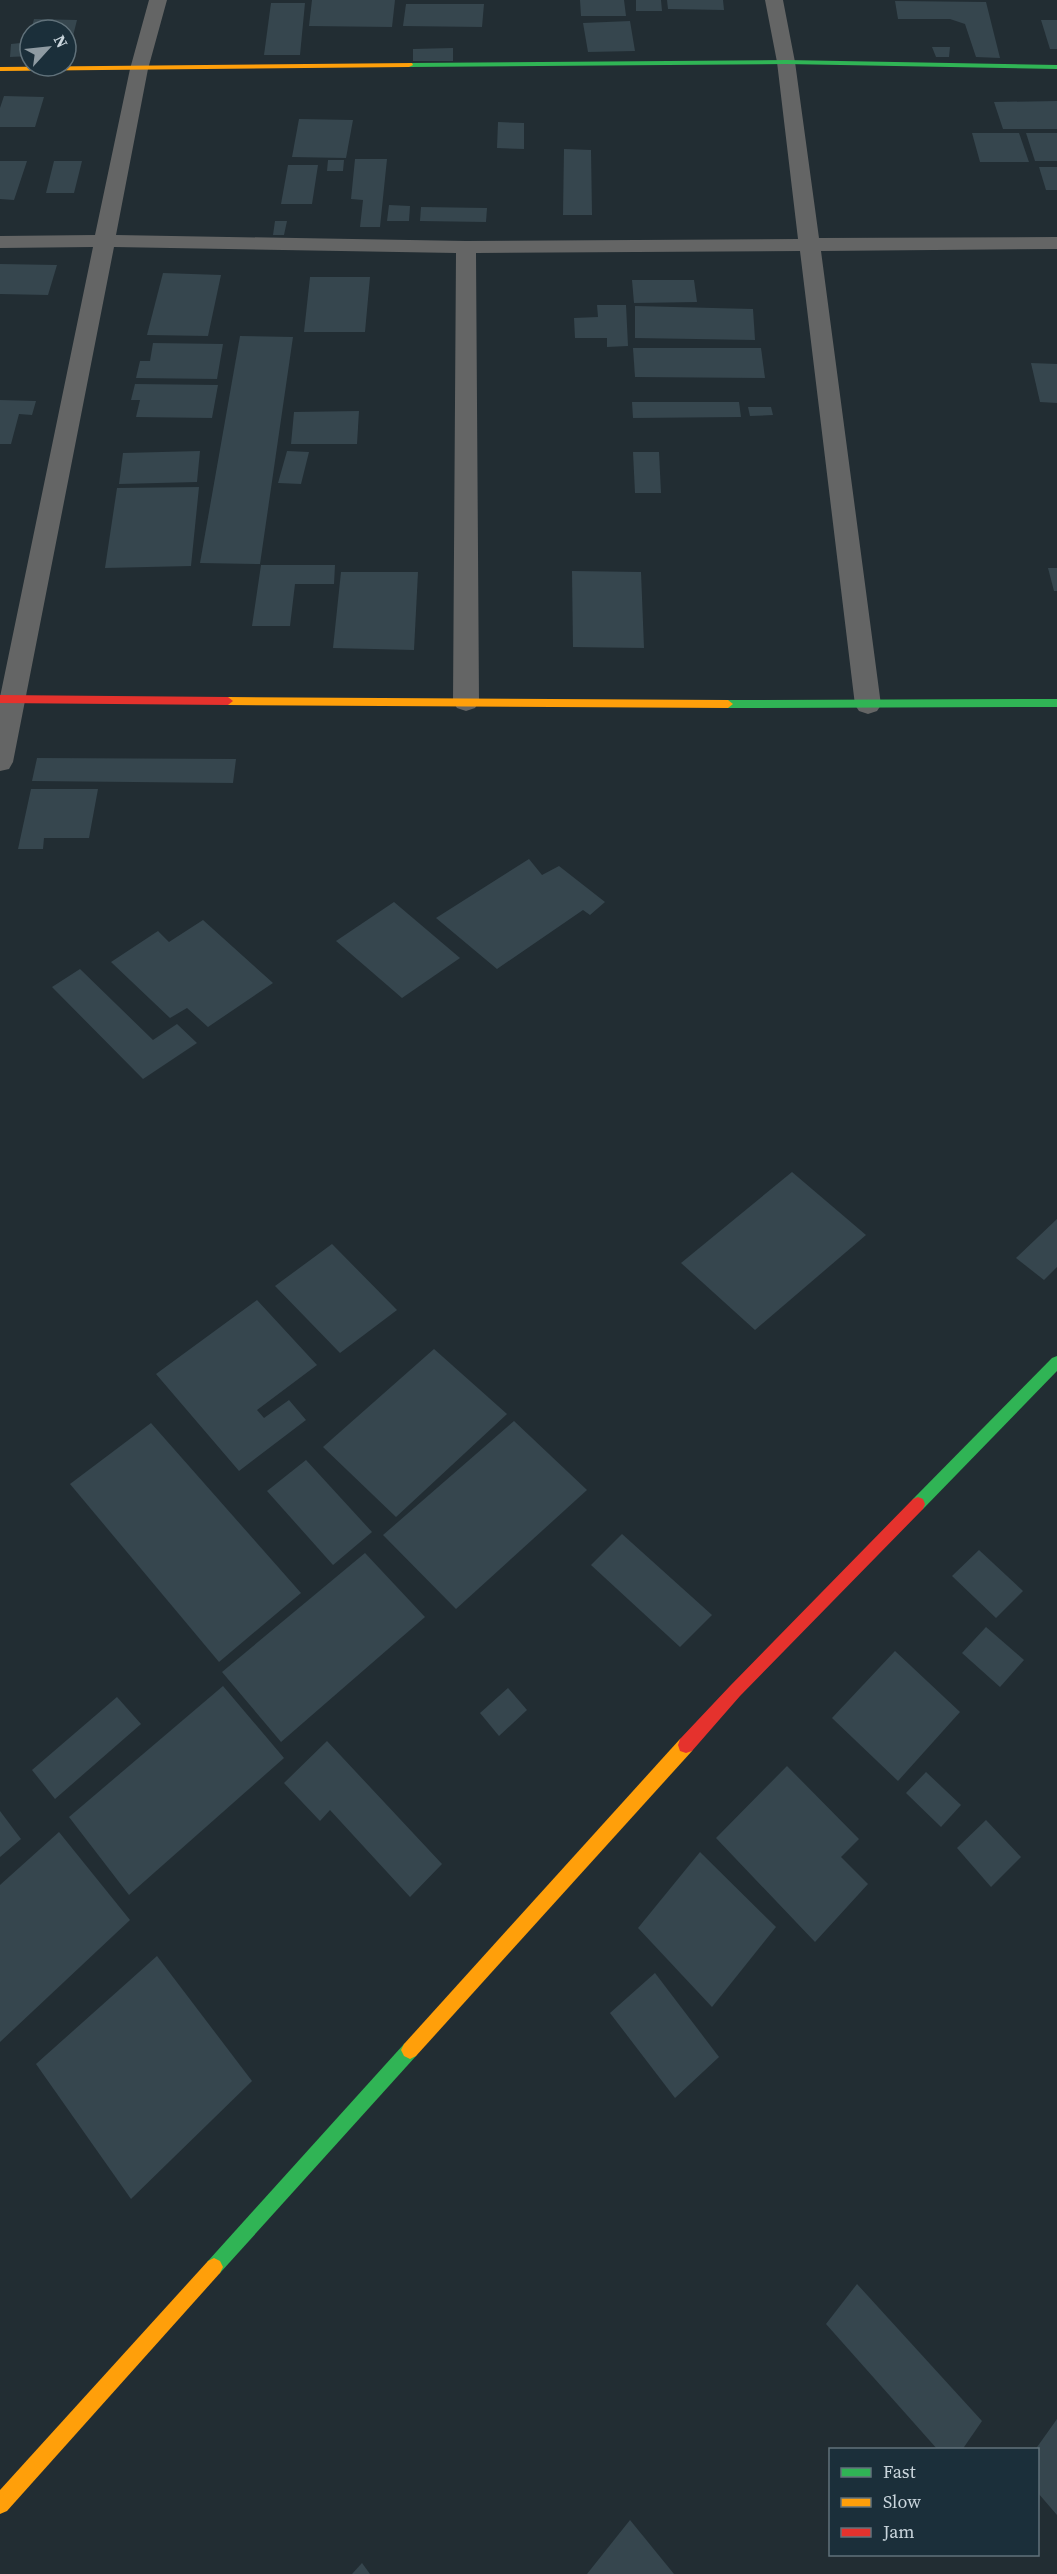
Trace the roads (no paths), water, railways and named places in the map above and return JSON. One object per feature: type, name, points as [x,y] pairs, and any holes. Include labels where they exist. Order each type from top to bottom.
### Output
[{"type":"street","points":[[0,762],[7,699],[106,241],[139,69],[158,0]]},
{"type":"street","points":[[774,0],[786,62],[868,705]]},
{"type":"street","points":[[0,69],[786,62],[1057,67]]},
{"type":"street","points":[[0,242],[106,241],[466,247],[1057,243]]},
{"type":"street","points":[[466,247],[466,702]]},
{"type":"street","points":[[7,699],[868,705],[1057,703]]},
{"type":"street","points":[[0,2504],[735,1691],[1057,1362]]}]
